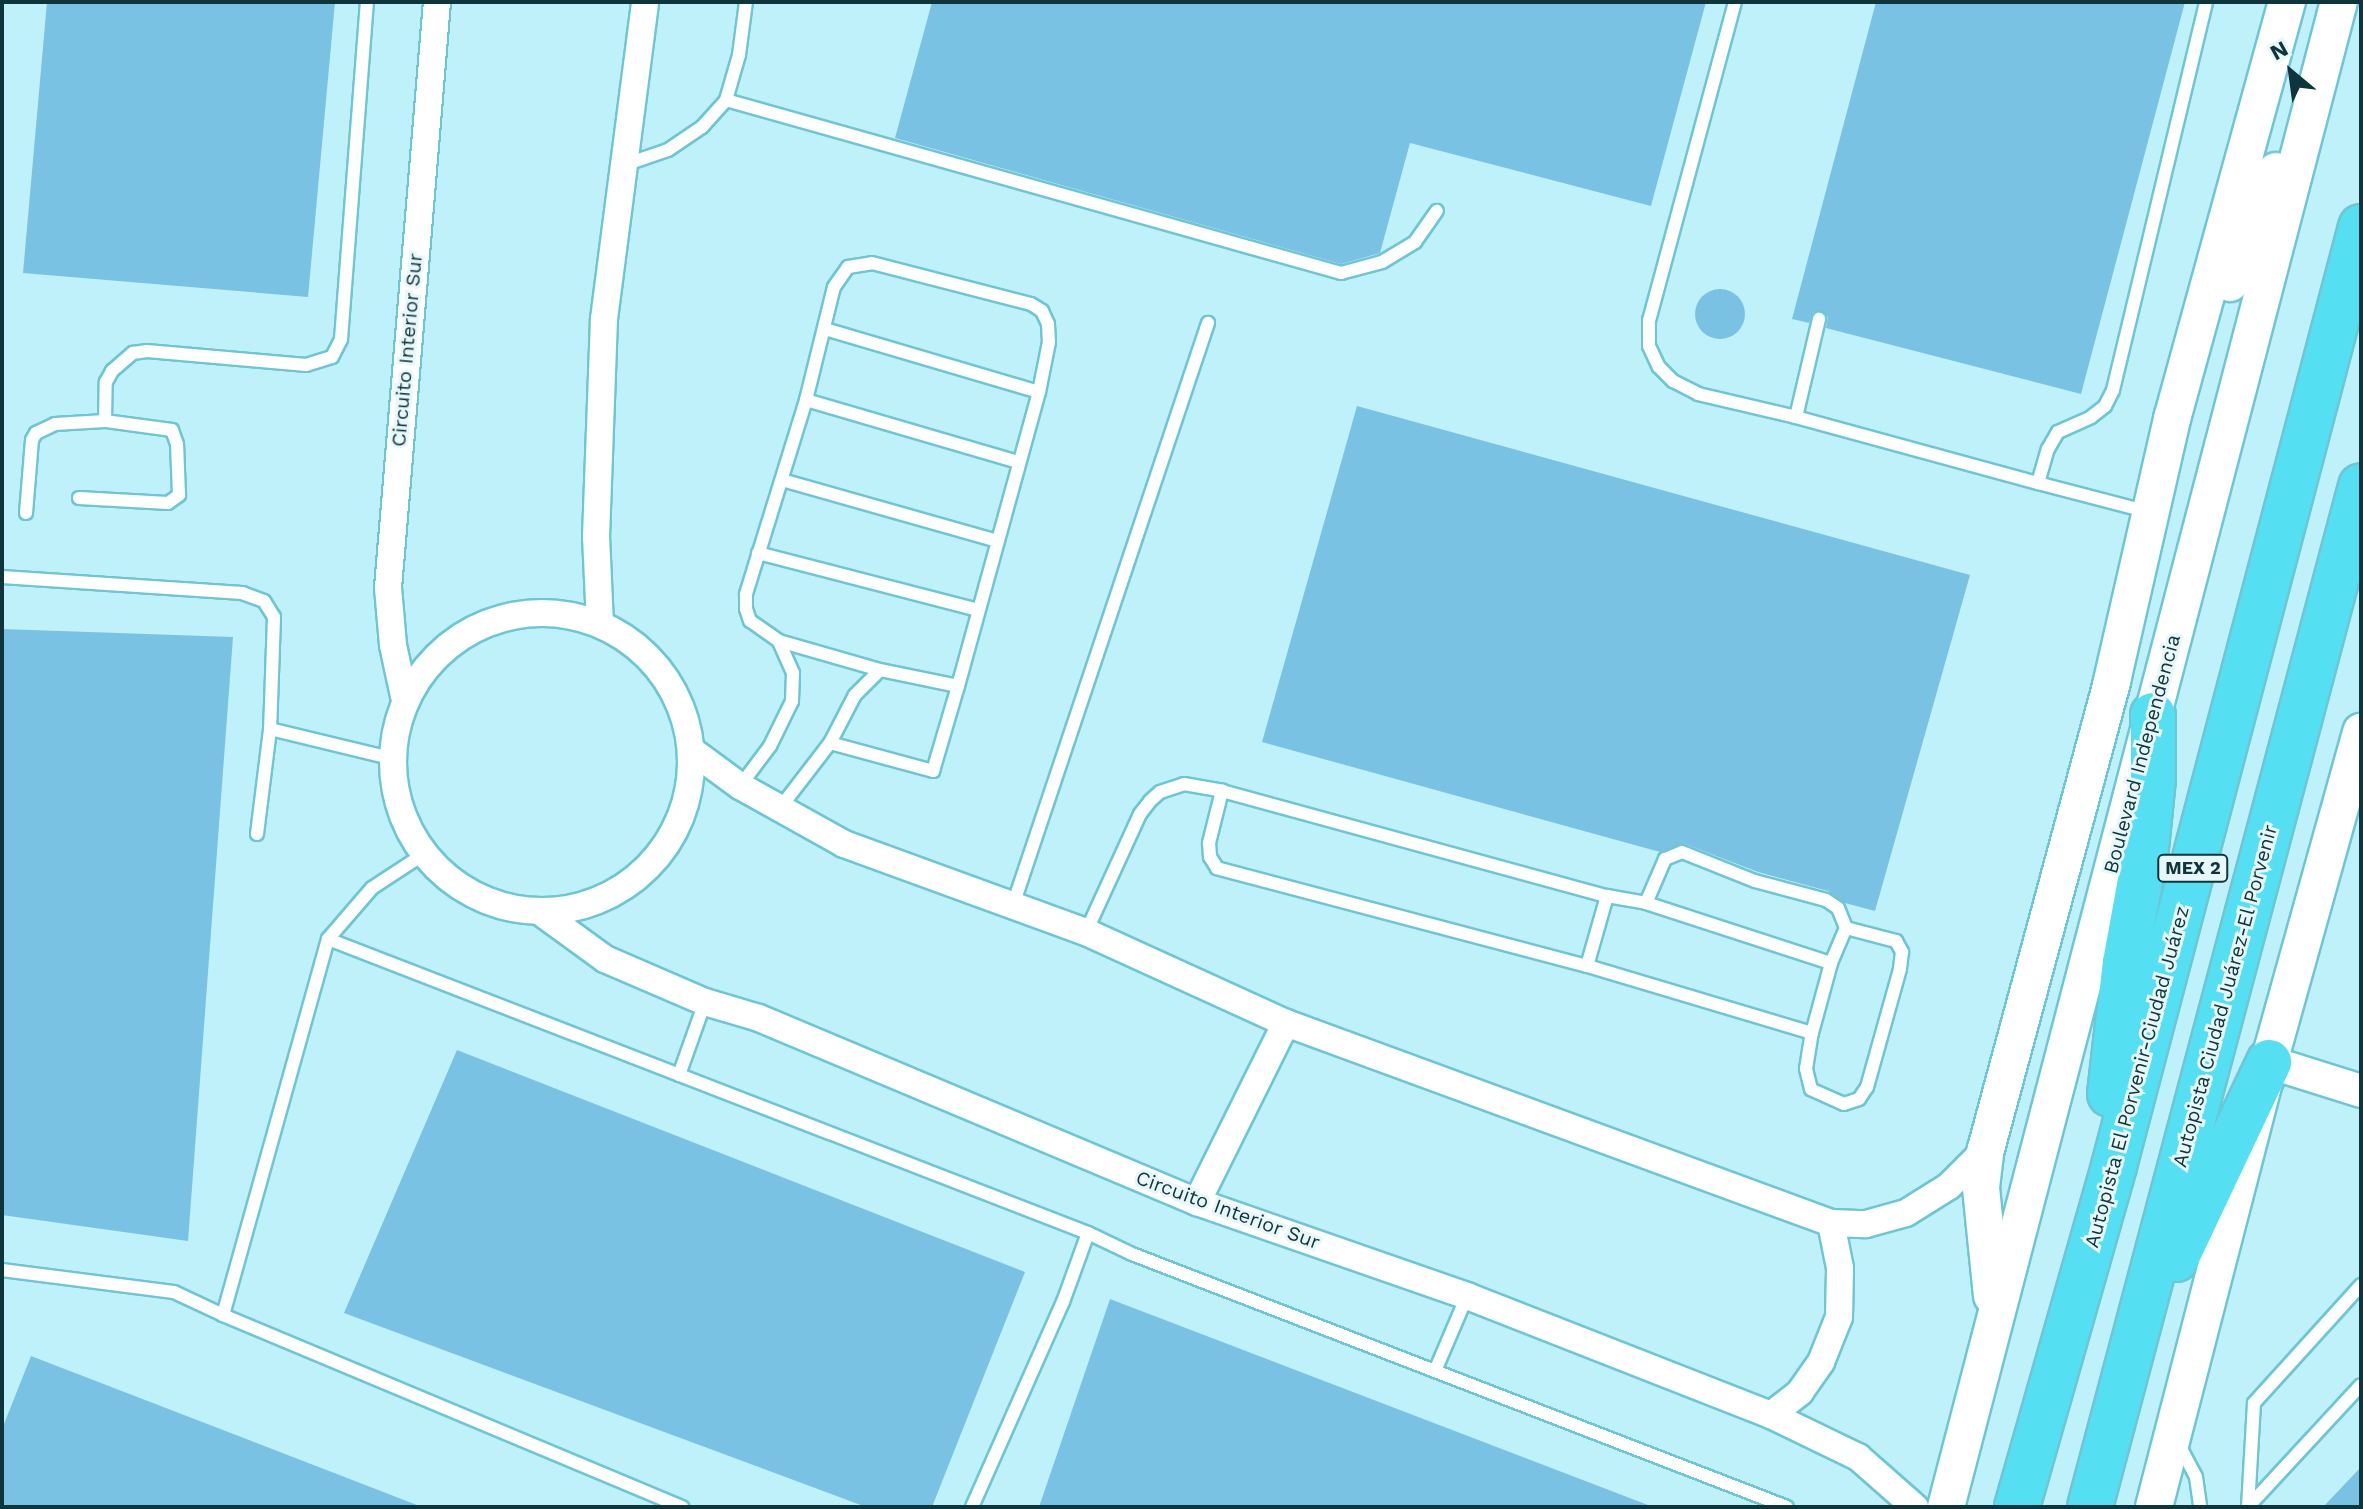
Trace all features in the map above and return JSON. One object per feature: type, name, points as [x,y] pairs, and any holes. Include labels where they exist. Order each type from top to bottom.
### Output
[{"type":"highway","name":"Autopista El Porvenir-Ciudad Juárez","points":[[2017,1507],[2114,1166],[2361,227]]},
{"type":"highway","name":"Autopista Ciudad Juárez-El Porvenir","points":[[2090,1507],[2361,486]]},
{"type":"highway","points":[[2114,1166],[2110,1090],[2125,963],[2146,848],[2153,779],[2153,715]]},
{"type":"highway","points":[[2129,1358],[2269,1062]]},
{"type":"main road","points":[[1994,1318],[1981,1187],[1986,1149],[2112,681],[2172,419],[2287,2]]},
{"type":"main road","name":"Boulevard Independencia","points":[[1946,1507],[2339,2]]},
{"type":"main road","points":[[2172,419],[2325,56]]},
{"type":"main road","points":[[2154,1507],[2269,1062],[2361,732]]},
{"type":"street","name":"Circuito Interior Sur","points":[[404,696],[393,645],[388,588],[437,2]]},
{"type":"street","points":[[600,624],[596,537],[604,319],[645,2]]},
{"type":"street","points":[[559,614],[600,624],[636,646],[664,675],[683,711],[691,750],[689,792],[675,830],[651,864],[619,890],[580,906],[539,911],[506,907],[475,895],[447,878],[424,854],[405,820],[390,758],[396,719],[404,696],[443,652],[478,628],[517,615],[559,614]]},
{"type":"street","points":[[691,750],[740,786],[844,844],[1086,932],[1286,1023],[1831,1223],[1866,1224],[1906,1213],[1949,1186],[1986,1149]]},
{"type":"street","name":"Circuito Interior Sur","points":[[539,911],[605,959],[705,1002],[759,1018],[1197,1202],[1467,1296],[1771,1415],[1858,1457],[1915,1507]]},
{"type":"street","points":[[1197,1202],[1286,1023]]},
{"type":"street","points":[[2269,1062],[2361,1091]]},
{"type":"street","points":[[1771,1415],[1807,1382],[1821,1362],[1839,1317],[1840,1268],[1831,1223]]},
{"type":"lane","points":[[105,421],[106,382],[119,362],[133,353],[147,351],[306,365],[332,357],[341,339],[367,2]]},
{"type":"lane","points":[[624,165],[668,150],[702,127],[726,100],[739,55],[746,2]]},
{"type":"lane","points":[[1735,2],[1649,320],[1649,346],[1659,367],[1673,381],[1698,394],[1796,417],[2149,512]]},
{"type":"lane","points":[[2038,483],[2048,449],[2058,432],[2091,417],[2105,406],[2113,390],[2206,2]]},
{"type":"lane","points":[[726,100],[1341,273],[1382,262],[1415,242],[1437,211]]},
{"type":"lane","points":[[830,743],[933,771],[958,686],[998,541],[1018,462],[1039,392],[1048,324],[1042,311],[1031,304],[872,263],[858,264],[840,274],[806,400],[746,594],[746,609],[750,621],[779,641],[880,670],[958,686]]},
{"type":"lane","points":[[1796,417],[1819,319]]},
{"type":"lane","points":[[1013,905],[1208,323]]},
{"type":"lane","points":[[825,329],[1039,392]]},
{"type":"lane","points":[[806,400],[1018,462]]},
{"type":"lane","points":[[26,513],[32,440],[36,433],[55,424],[105,421],[172,430],[177,444],[179,495],[168,503],[79,498]]},
{"type":"lane","points":[[782,480],[998,541]]},
{"type":"lane","points":[[758,553],[978,610]]},
{"type":"lane","points":[[2,577],[242,593],[264,601],[274,617],[270,729],[257,834]]},
{"type":"lane","points":[[740,786],[770,746],[792,701],[793,673],[779,641]]},
{"type":"lane","points":[[780,808],[830,743],[855,695],[880,670]]},
{"type":"lane","points":[[270,729],[390,758]]},
{"type":"lane","points":[[1086,932],[1140,814],[1160,792],[1184,784],[1222,791],[1607,896],[1646,903],[1831,963]]},
{"type":"lane","points":[[1222,791],[1209,843],[1210,857],[1217,868],[1587,966],[1812,1033]]},
{"type":"lane","points":[[1646,903],[1665,859],[1682,852],[1755,881],[1826,900],[1838,908],[1846,928],[1831,963],[1812,1033],[1806,1069],[1811,1089],[1844,1104],[1859,1099],[1867,1087],[1902,952],[1896,941],[1846,928]]},
{"type":"lane","points":[[223,1315],[328,939],[372,888],[424,854]]},
{"type":"lane","points":[[1587,966],[1607,896]]},
{"type":"lane","points":[[328,939],[1787,1507]]},
{"type":"lane","points":[[679,1075],[705,1002]]},
{"type":"lane","points":[[972,1507],[1063,1302],[1088,1233]]},
{"type":"lane","points":[[2,1270],[174,1292],[682,1507]]},
{"type":"lane","points":[[2248,1507],[2254,1403],[2361,1285]]},
{"type":"lane","points":[[1435,1371],[1467,1296]]},
{"type":"lane","points":[[2248,1507],[2361,1385]]},
{"type":"lane","points":[[2174,1435],[2196,1477],[2200,1507]]},
{"type":"building","points":[[47,2],[335,2],[308,297],[23,273]]},
{"type":"building","points":[[932,2],[1706,2],[1651,206],[1410,143],[1380,253],[1341,264],[895,138]]},
{"type":"building","points":[[1876,2],[2185,2],[2081,394],[1826,328],[1828,317],[1822,311],[1813,312],[1809,323],[1792,319]]},
{"type":"building","points":[[1710,290],[1730,290],[1744,304],[1744,324],[1730,338],[1710,338],[1696,324],[1696,304]]},
{"type":"building","points":[[1357,406],[1970,575],[1875,911],[1845,903],[1828,891],[1758,872],[1685,844],[1660,852],[1262,742]]},
{"type":"building","points":[[2,629],[233,637],[188,1241],[2,1215]]},
{"type":"building","points":[[457,1050],[1025,1272],[932,1507],[866,1507],[344,1313]]},
{"type":"building","points":[[1110,1299],[1648,1505],[1648,1507],[1039,1507]]},
{"type":"building","points":[[31,1356],[417,1507],[2,1507],[2,1429]]},
{"type":"building","points":[[2361,1467],[2361,1507],[2323,1507]]}]
